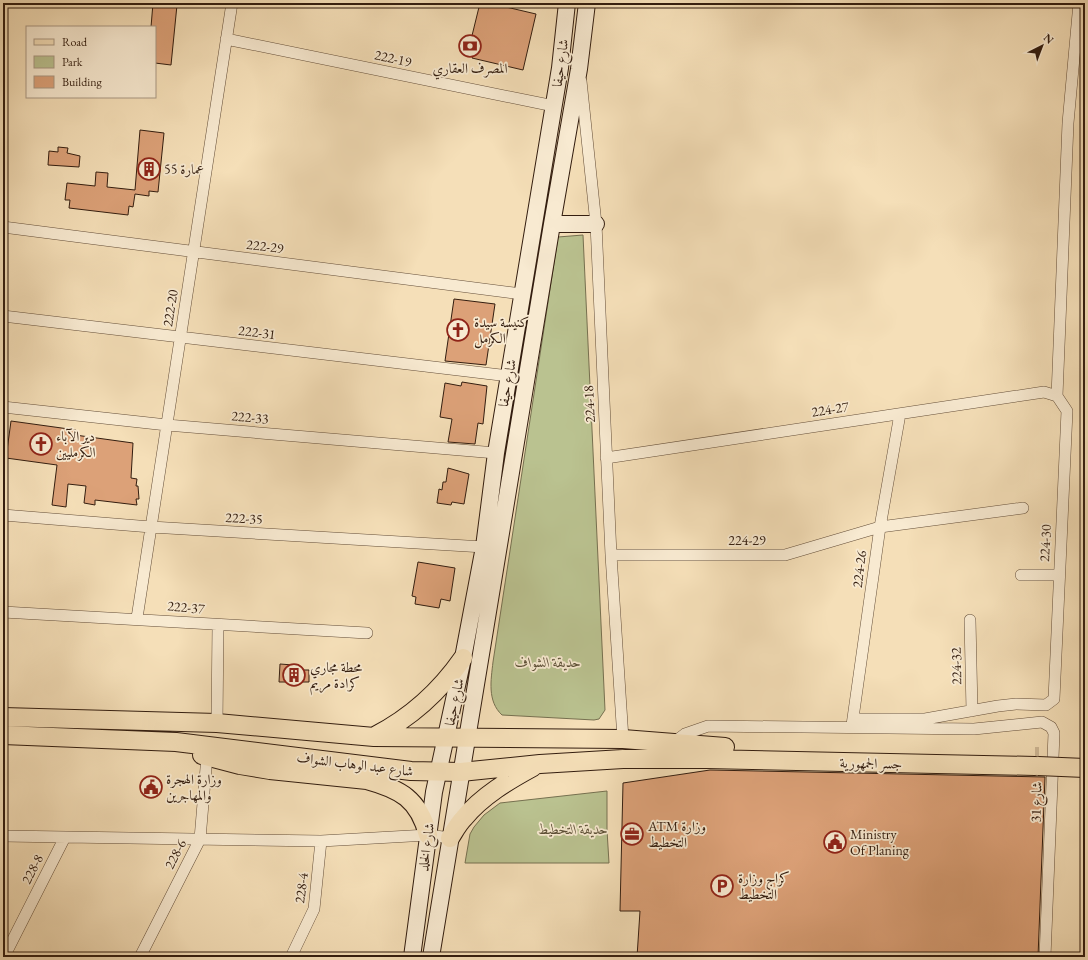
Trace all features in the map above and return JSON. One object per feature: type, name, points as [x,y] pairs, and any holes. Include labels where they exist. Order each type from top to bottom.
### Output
[{"type":"main road","name":"شارع حيفا","points":[[446,738],[484,547],[496,453],[554,106],[567,3]]},
{"type":"main road","name":"شارع حيفا","points":[[467,738],[579,69],[587,3]]},
{"type":"main road","points":[[552,224],[596,224]]},
{"type":"main road","points":[[374,737],[401,721],[426,701],[444,683],[463,658]]},
{"type":"main road","name":"شارع عبد الوهاب الشواف","points":[[3,717],[217,723],[374,737],[623,739],[673,743],[707,753]]},
{"type":"main road","name":"شارع عبد الوهاب الشواف","points":[[3,736],[176,742],[411,771],[438,772],[461,772],[540,764],[707,753]]},
{"type":"main road","name":"شارع الخلد","points":[[412,957],[428,835],[438,772],[446,738]]},
{"type":"main road","name":"شارع الخلد","points":[[431,957],[467,738]]},
{"type":"main road","points":[[176,742],[208,756],[240,765],[367,780],[385,785],[400,792],[417,808],[424,818],[428,835]]},
{"type":"main road","name":"جسر الجمهورية","points":[[707,753],[1037,761],[1085,768]]},
{"type":"main road","name":"جسر الجمهورية","points":[[1037,761],[1085,756]]},
{"type":"main road","points":[[450,838],[464,818],[480,803],[507,782],[540,764]]},
{"type":"street","name":"222-20","points":[[137,618],[232,3]]},
{"type":"street","points":[[1057,396],[1068,123],[1079,3]]},
{"type":"street","name":"222-19","points":[[226,39],[554,106]]},
{"type":"street","name":"224-18","points":[[579,69],[596,224],[611,555],[623,739]]},
{"type":"street","name":"222-29","points":[[3,227],[522,294]]},
{"type":"street","name":"222-31","points":[[3,316],[509,376]]},
{"type":"street","name":"224-27","points":[[606,458],[1044,392],[1057,396]]},
{"type":"street","name":"224-30","points":[[972,711],[1016,704],[1046,705],[1051,703],[1055,695],[1067,411],[1057,396]]},
{"type":"street","name":"222-33","points":[[3,407],[167,425],[496,453]]},
{"type":"street","name":"224-26","points":[[852,724],[880,526],[900,414]]},
{"type":"street","name":"224-29","points":[[611,555],[785,555],[880,526],[1023,508]]},
{"type":"street","name":"222-35","points":[[3,515],[151,527],[484,547]]},
{"type":"street","points":[[1021,575],[1059,575]]},
{"type":"street","name":"222-37","points":[[3,612],[137,618],[218,625],[367,633]]},
{"type":"street","name":"224-32","points":[[970,620],[972,711]]},
{"type":"street","points":[[217,723],[218,625]]},
{"type":"street","points":[[673,743],[685,734],[708,726],[852,724],[925,719],[972,711]]},
{"type":"street","name":"شارع 31","points":[[852,724],[974,729],[1042,722],[1053,730],[1045,957]]},
{"type":"street","name":"228-6","points":[[140,957],[200,839],[208,756]]},
{"type":"street","points":[[3,836],[321,841],[428,835],[450,838]]},
{"type":"street","name":"228-8","points":[[4,957],[65,836]]},
{"type":"street","name":"228-4","points":[[291,957],[314,909],[321,841]]},
{"type":"green space","name":"حديقة الشواف","points":[[583,235],[605,710],[599,719],[594,720],[502,715],[497,709],[492,697],[491,683],[493,662],[558,237]]},
{"type":"green space","name":"حديقة التخطيط","points":[[607,791],[609,863],[465,863],[470,834],[474,827],[484,815],[500,803]]},
{"type":"building","points":[[153,3],[168,3],[168,5],[177,5],[171,65],[156,63],[156,26],[151,26]]},
{"type":"building","points":[[480,3],[489,3],[536,14],[523,70],[472,58],[474,53],[468,52]]},
{"type":"building","name":"عمارة 55","points":[[140,130],[164,133],[158,192],[149,191],[149,196],[135,194],[133,207],[129,206],[128,215],[69,208],[70,200],[65,200],[67,183],[95,186],[96,172],[108,173],[107,187],[135,190]]},
{"type":"building","points":[[58,147],[68,148],[67,153],[80,156],[79,167],[48,165],[49,151],[58,152]]},
{"type":"building","points":[[454,299],[495,304],[486,365],[445,361]]},
{"type":"building","points":[[462,382],[487,386],[483,424],[478,423],[475,444],[448,442],[452,419],[440,417],[445,383],[461,386]]},
{"type":"building","points":[[11,421],[76,430],[75,435],[133,443],[131,478],[137,479],[136,486],[138,486],[139,499],[136,499],[137,505],[95,500],[95,505],[84,503],[86,486],[68,484],[66,507],[52,505],[57,465],[6,458]]},
{"type":"building","points":[[448,468],[469,474],[464,504],[452,502],[451,505],[437,503],[439,489],[442,490],[443,482],[446,482]]},
{"type":"building","points":[[418,562],[455,568],[450,601],[441,599],[439,608],[415,604],[416,597],[412,596]]},
{"type":"building","name":"محطة مجاري كرادة مريم","points":[[280,664],[293,665],[302,667],[301,670],[309,670],[309,682],[279,682]]},
{"type":"building","name":"Ministry Of Planing","points":[[710,770],[1045,777],[1038,957],[637,957],[640,911],[620,911],[623,783]]},
{"type":"place","name":"المصرف العقاري","points":[[470,46]]},
{"type":"place","name":"عمارة 55","points":[[149,169]]},
{"type":"place","name":"كنيسة سيدة الكرمل","points":[[458,330]]},
{"type":"place","name":"دير الآباء الكرمليين","points":[[41,444]]},
{"type":"place","name":"محطة مجاري كرادة مريم","points":[[294,675]]},
{"type":"place","name":"وزارة الهجرة والمهاجرين","points":[[151,787]]},
{"type":"place","name":"ATM وزارة التخطيط","points":[[632,834]]},
{"type":"place","name":"Ministry Of Planing","points":[[835,842]]},
{"type":"place","name":"كراج وزارة التخطيط","points":[[722,886]]}]
